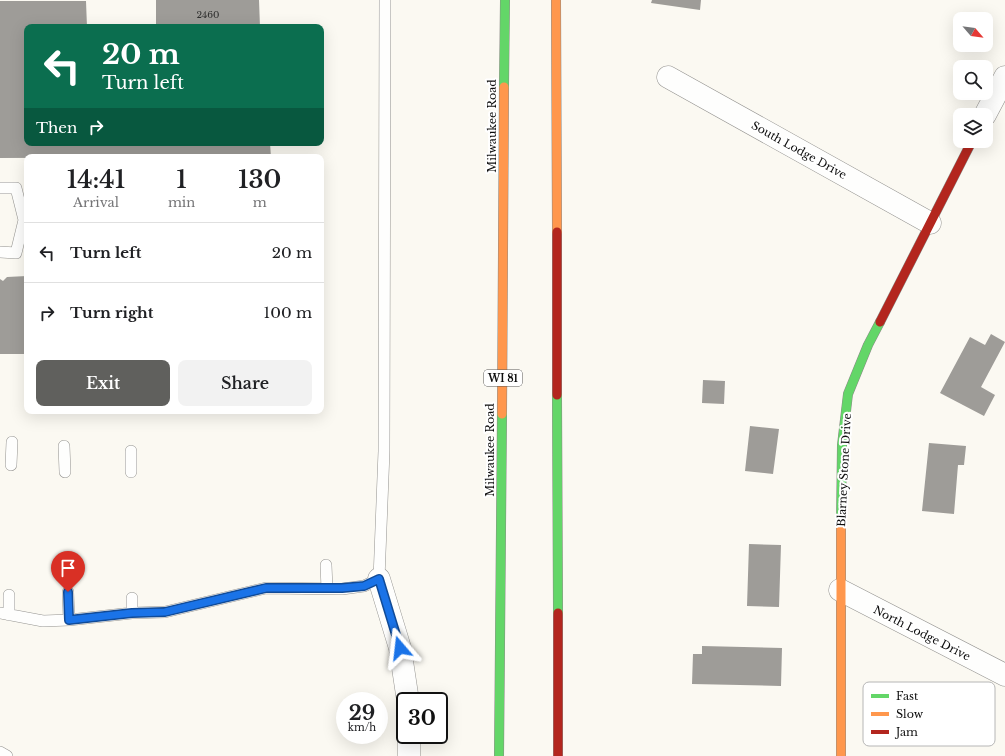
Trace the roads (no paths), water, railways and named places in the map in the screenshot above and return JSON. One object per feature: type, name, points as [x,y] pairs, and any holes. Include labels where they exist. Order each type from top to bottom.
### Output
[{"type":"main road","name":"Milwaukee Road","points":[[500,756],[505,0]]},
{"type":"main road","points":[[556,0],[558,756]]},
{"type":"main road","name":"Blarney Stone Drive","points":[[841,756],[840,590],[842,445],[848,394],[868,345],[968,148]]},
{"type":"street","name":"South Lodge Drive","points":[[668,77],[930,222]]},
{"type":"street","points":[[989,108],[1005,77]]},
{"type":"street","points":[[379,579],[400,648],[407,692]]},
{"type":"street","name":"North Lodge Drive","points":[[840,590],[1005,675]]},
{"type":"street","points":[[409,744],[409,756]]},
{"type":"lane","points":[[9,595],[4,614],[43,622],[132,613],[165,612],[266,588],[327,588],[364,586],[379,579],[384,451],[385,0]]},
{"type":"lane","points":[[0,188],[16,188],[24,220],[16,253],[0,252]]},
{"type":"lane","points":[[11,465],[12,442]]},
{"type":"lane","points":[[64,446],[65,472]]},
{"type":"lane","points":[[131,451],[131,472]]},
{"type":"lane","points":[[326,565],[327,588]]},
{"type":"lane","points":[[68,592],[69,620]]},
{"type":"lane","points":[[132,598],[132,613]]},
{"type":"lane","points":[[0,752],[7,756]]}]
